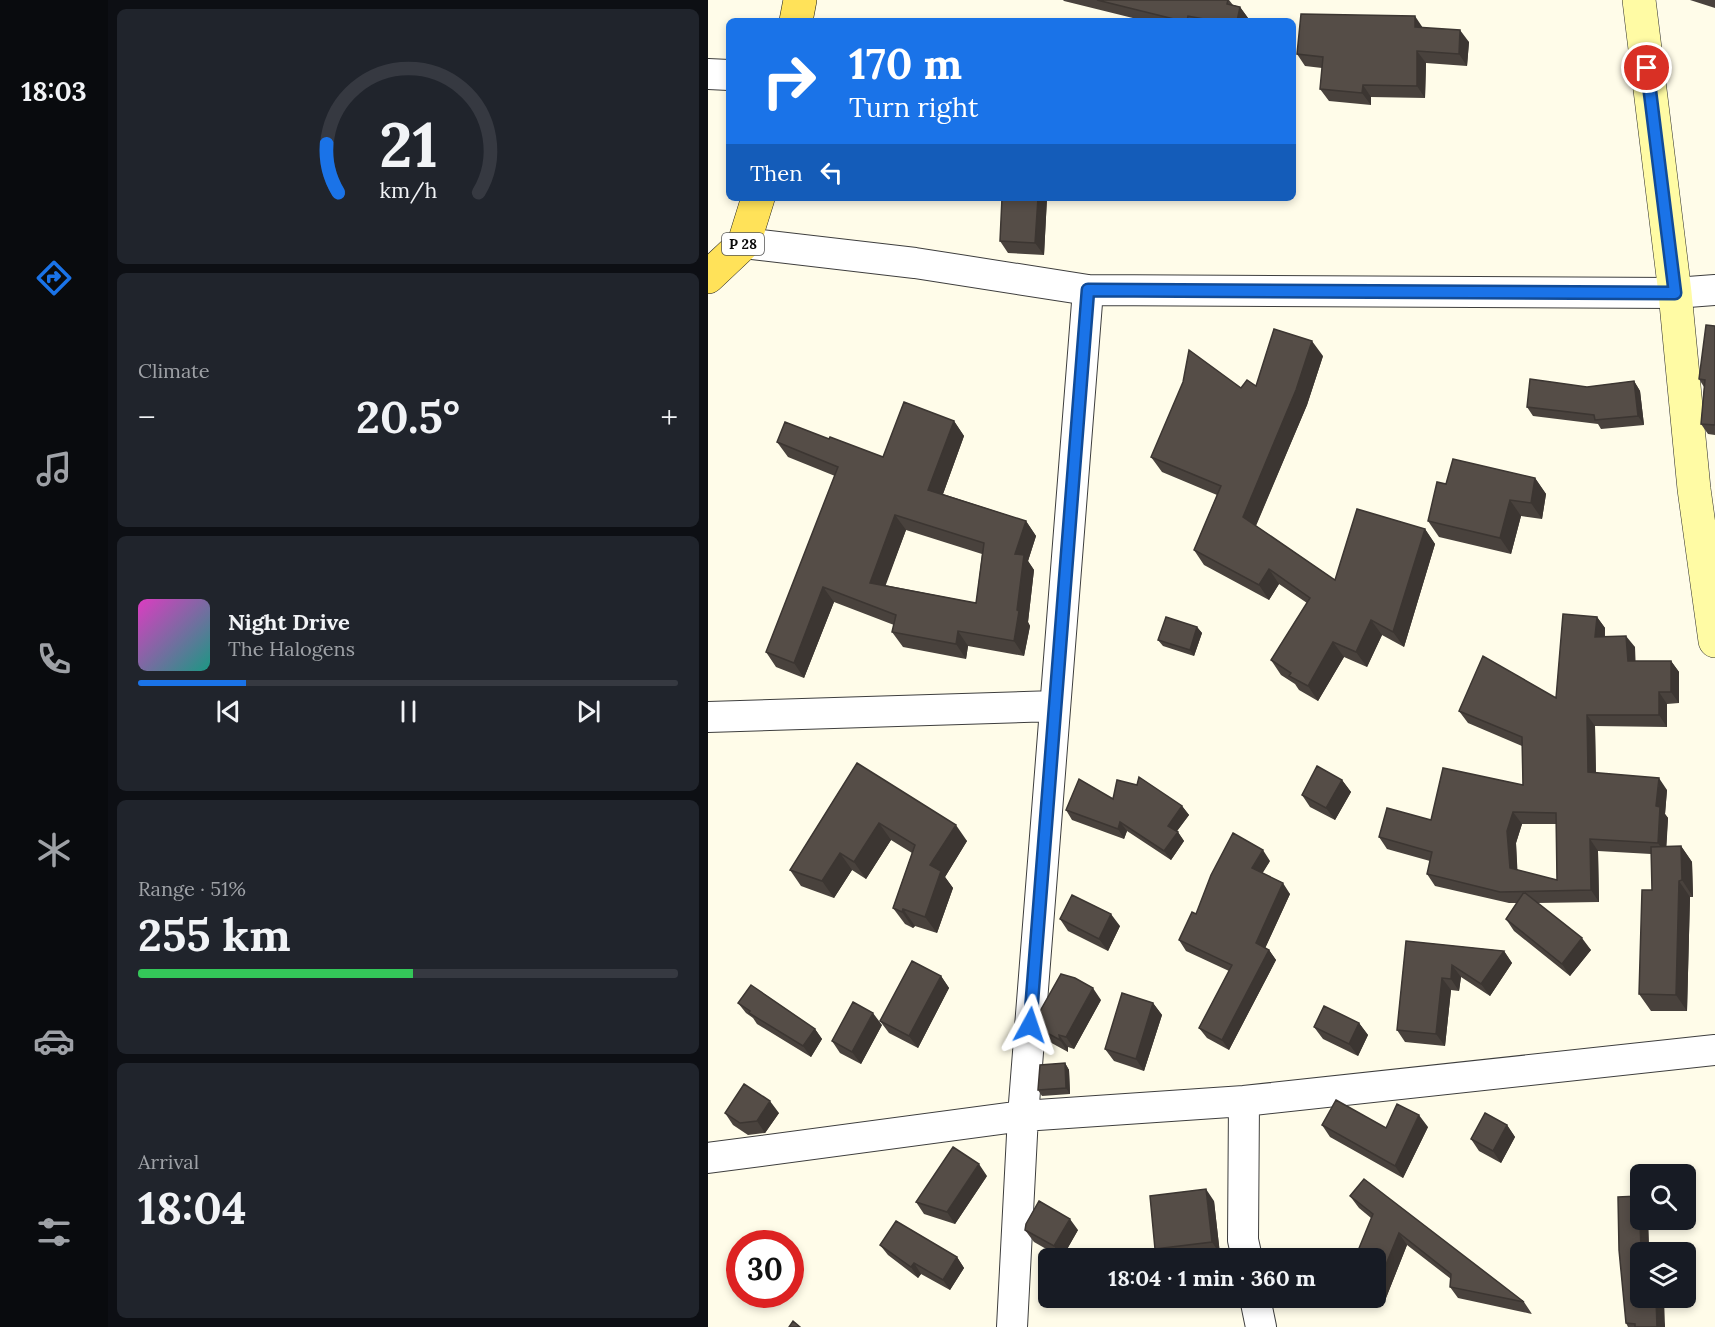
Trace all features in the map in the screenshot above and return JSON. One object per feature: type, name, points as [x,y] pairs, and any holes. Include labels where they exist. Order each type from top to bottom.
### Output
[{"type":"main road","points":[[797,18],[800,0]]},
{"type":"main road","name":"P 28","points":[[708,278],[744,243],[757,201]]},
{"type":"street","points":[[1639,0],[1675,293],[1694,489],[1715,641]]},
{"type":"street","points":[[708,74],[726,75]]},
{"type":"street","points":[[744,243],[915,263],[1088,290],[1675,293],[1715,290]]},
{"type":"street","points":[[1012,1327],[1023,1116],[1088,290]]},
{"type":"street","points":[[708,717],[1055,706]]},
{"type":"street","points":[[708,1158],[1023,1116],[1244,1101],[1715,1050]]},
{"type":"street","points":[[1244,1101],[1245,1248]]},
{"type":"street","points":[[1257,1308],[1262,1327]]},
{"type":"building","points":[[1097,0],[1228,0],[1227,4],[1240,7],[1238,18],[1188,16],[1188,18],[1170,18]]},
{"type":"building","points":[[1301,14],[1415,16],[1415,27],[1460,30],[1459,54],[1417,51],[1417,86],[1363,85],[1362,93],[1320,89],[1323,57],[1297,54]]},
{"type":"building","points":[[1002,201],[1038,201],[1035,243],[1000,241]]},
{"type":"building","points":[[1706,325],[1715,326],[1715,425],[1701,424],[1705,380],[1699,379]]},
{"type":"building","points":[[1274,329],[1312,341],[1296,390],[1243,517],[1335,580],[1357,509],[1425,529],[1393,632],[1371,620],[1356,652],[1333,642],[1308,686],[1289,676],[1291,673],[1271,660],[1310,598],[1269,569],[1259,585],[1194,550],[1221,486],[1151,457],[1183,382],[1189,350],[1241,388],[1247,380],[1256,386]]},
{"type":"building","points":[[1530,379],[1587,387],[1634,381],[1638,416],[1595,420],[1594,415],[1527,407]]},
{"type":"building","points":[[904,402],[954,421],[928,490],[1026,521],[1015,554],[1024,555],[1014,641],[958,631],[956,644],[892,632],[896,615],[823,587],[794,663],[766,652],[838,467],[777,442],[785,422],[883,457]],"holes":[[[895,515],[984,543],[976,603],[870,583]]]},
{"type":"building","points":[[1453,459],[1535,478],[1531,503],[1510,500],[1500,538],[1428,521],[1437,482],[1446,484]]},
{"type":"building","points":[[1563,614],[1597,617],[1595,637],[1626,636],[1628,661],[1671,661],[1671,692],[1659,692],[1659,715],[1587,715],[1588,772],[1659,778],[1656,806],[1660,807],[1658,843],[1590,839],[1591,890],[1500,892],[1427,874],[1432,852],[1379,837],[1387,808],[1431,820],[1443,768],[1523,785],[1522,737],[1459,711],[1483,656],[1556,698]],"holes":[[[1513,812],[1556,813],[1557,880],[1510,868],[1507,831]]]},
{"type":"building","points":[[1166,617],[1197,627],[1190,650],[1158,640]]},
{"type":"building","points":[[857,763],[956,825],[930,865],[941,871],[925,917],[893,908],[915,845],[879,823],[854,862],[840,853],[822,881],[790,870]]},
{"type":"building","points":[[1317,766],[1342,780],[1326,808],[1302,795]]},
{"type":"building","points":[[1139,777],[1182,806],[1168,826],[1178,832],[1164,851],[1120,822],[1118,829],[1066,810],[1079,779],[1113,799],[1117,780],[1137,785]]},
{"type":"building","points":[[1233,833],[1263,850],[1252,868],[1283,883],[1256,943],[1269,950],[1222,1040],[1199,1028],[1232,965],[1179,940],[1192,912],[1196,914],[1211,875]]},
{"type":"building","points":[[1681,846],[1682,880],[1679,881],[1676,995],[1639,994],[1642,890],[1652,890],[1651,847]]},
{"type":"building","points":[[1524,892],[1582,938],[1562,964],[1506,919]]},
{"type":"building","points":[[1072,895],[1111,914],[1099,939],[1060,919]]},
{"type":"building","points":[[1406,941],[1504,951],[1481,984],[1452,965],[1451,979],[1442,978],[1436,1034],[1397,1030]]},
{"type":"building","points":[[912,961],[941,976],[909,1036],[880,1021]]},
{"type":"building","points":[[1061,974],[1075,978],[1093,988],[1066,1037],[1059,1035],[1060,1040],[1038,1028],[1039,1013]]},
{"type":"building","points":[[751,985],[815,1029],[803,1046],[749,1013],[750,1011],[738,1003]]},
{"type":"building","points":[[1122,993],[1153,1003],[1136,1059],[1105,1049]]},
{"type":"building","points":[[853,1002],[873,1013],[852,1052],[832,1041]]},
{"type":"building","points":[[1324,1006],[1359,1023],[1349,1044],[1314,1027]]},
{"type":"building","points":[[1065,1063],[1066,1088],[1038,1090],[1040,1065]]},
{"type":"building","points":[[744,1084],[770,1101],[757,1121],[740,1123],[725,1113]]},
{"type":"building","points":[[1336,1100],[1386,1128],[1397,1104],[1419,1115],[1395,1166],[1322,1125]]},
{"type":"building","points":[[1485,1113],[1507,1125],[1493,1151],[1471,1139]]},
{"type":"building","points":[[953,1147],[979,1164],[947,1212],[916,1202]]},
{"type":"building","points":[[1364,1179],[1524,1302],[1450,1287],[1451,1274],[1399,1233],[1386,1264],[1386,1248],[1359,1248],[1373,1214],[1350,1196]]},
{"type":"building","points":[[1206,1189],[1212,1242],[1155,1248],[1150,1196]]},
{"type":"building","points":[[1630,1196],[1630,1230],[1640,1230],[1641,1242],[1630,1242],[1630,1308],[1656,1308],[1657,1327],[1635,1327],[1635,1324],[1626,1323],[1619,1250],[1618,1197]]},
{"type":"building","points":[[1039,1201],[1070,1219],[1054,1246],[1025,1230]]},
{"type":"building","points":[[896,1221],[957,1257],[943,1280],[914,1263],[911,1267],[880,1245]]},
{"type":"building","points":[[793,1321],[800,1327],[789,1327]]},
{"type":"route","points":[[1030,1025],[1088,290],[1675,293],[1647,68]]}]
